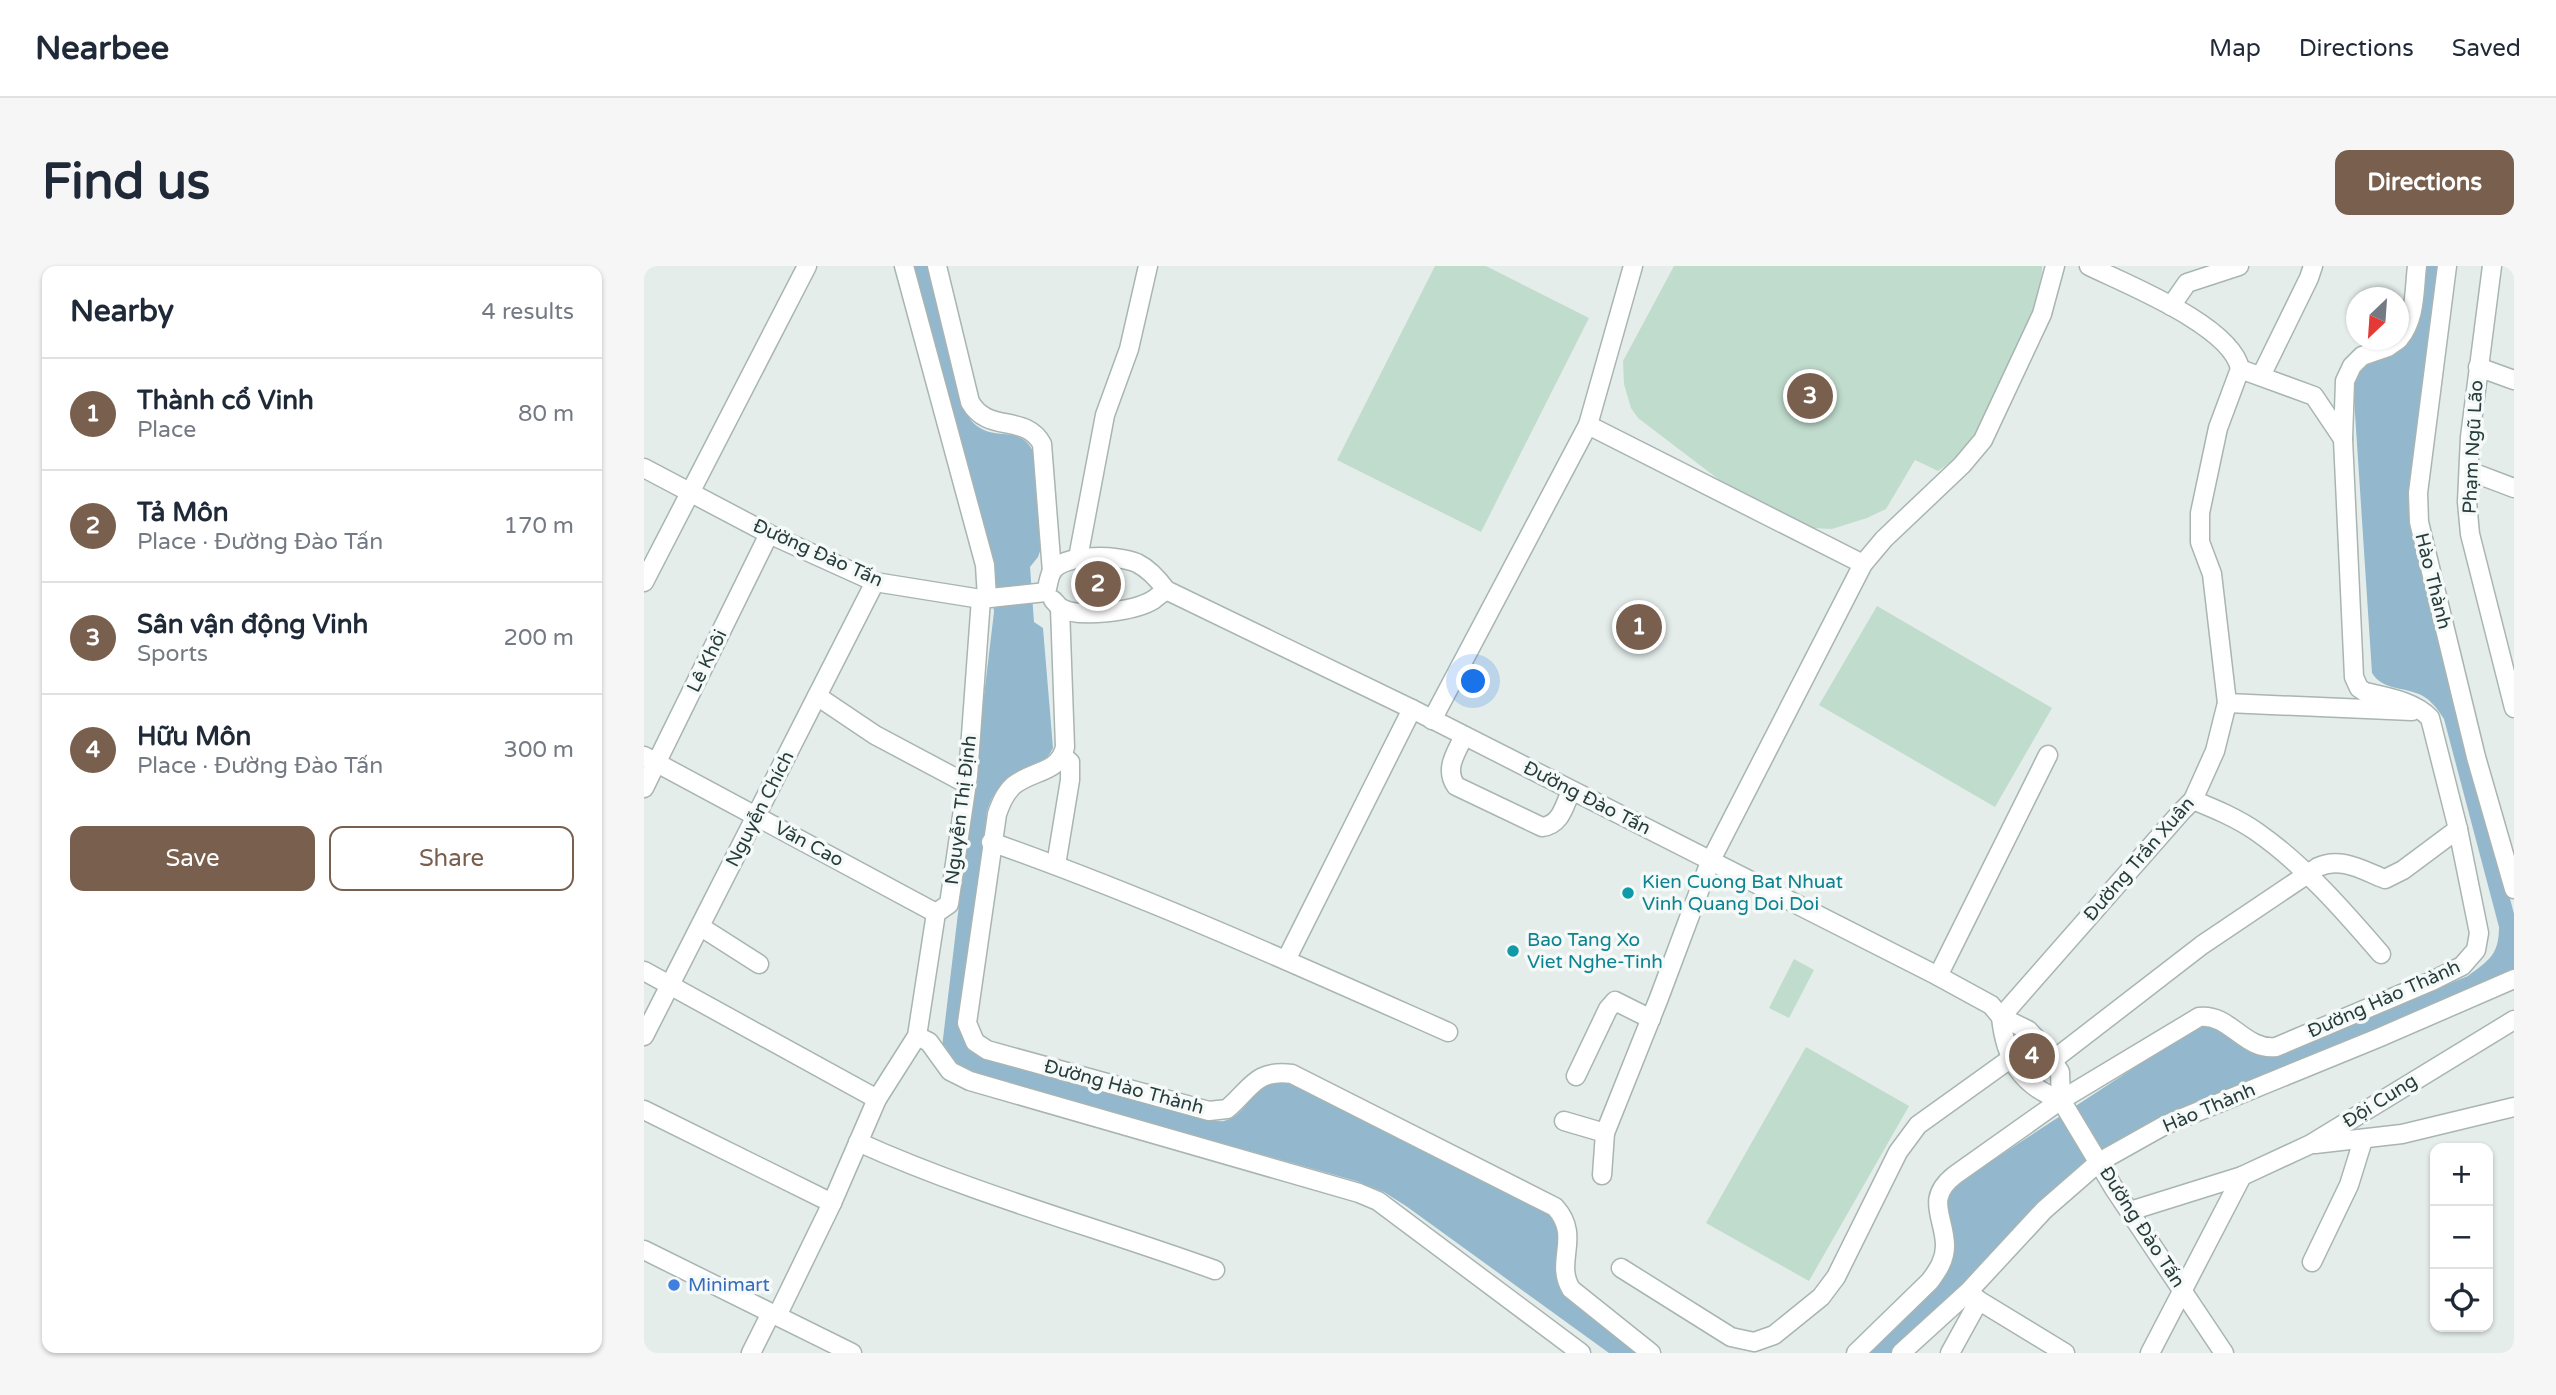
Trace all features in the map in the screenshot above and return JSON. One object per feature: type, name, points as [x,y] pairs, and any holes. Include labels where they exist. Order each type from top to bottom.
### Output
[{"type":"street","points":[[644,582],[807,266]]},
{"type":"street","name":"Nguyễn Thị Định","points":[[751,1353],[832,1203],[877,1098],[917,1036],[936,913],[949,904],[967,784],[986,598],[985,565],[904,266]]},
{"type":"street","points":[[937,266],[970,402],[975,411],[991,421],[1027,428],[1042,444],[1052,572],[1041,593],[1060,608],[1077,613],[1118,611],[1136,607],[1153,600],[1166,590]]},
{"type":"street","points":[[1078,558],[1105,415],[1129,349],[1148,266]]},
{"type":"street","points":[[1432,720],[1588,425],[1633,266]]},
{"type":"street","points":[[1602,1175],[1605,1133],[1710,862],[1863,564],[1884,539],[1954,473],[1983,440],[2042,314],[2055,266]]},
{"type":"street","points":[[2089,266],[2171,306],[2216,336],[2231,350],[2240,369],[2314,396],[2343,439]]},
{"type":"street","points":[[2171,306],[2187,283],[2239,266]]},
{"type":"street","points":[[2261,376],[2313,266]]},
{"type":"street","points":[[2409,322],[2417,266]]},
{"type":"street","name":"Hào Thành","points":[[2447,266],[2418,493],[2419,522],[2476,757],[2514,889]]},
{"type":"street","name":"Phạm Ngũ Lão","points":[[2493,266],[2478,367],[2467,502],[2470,534],[2514,708]]},
{"type":"street","points":[[2379,350],[2362,356],[2352,366],[2345,381],[2343,439],[2356,683],[2365,692],[2412,705],[2423,711]]},
{"type":"street","points":[[2478,367],[2514,380]]},
{"type":"street","name":"Đường Trần Xuân","points":[[2001,1017],[2193,800],[2215,751],[2227,703],[2212,574],[2200,542],[2200,513],[2218,428],[2240,369]]},
{"type":"street","points":[[1588,425],[1863,564]]},
{"type":"street","name":"Đường Đào Tấn","points":[[644,468],[769,534],[875,582],[986,598],[1041,593]]},
{"type":"street","points":[[2469,471],[2514,488]]},
{"type":"street","name":"Lê Khôi","points":[[644,788],[650,759],[769,534]]},
{"type":"street","name":"Đường Đào Tấn","points":[[1052,572],[1063,561],[1078,558],[1122,558],[1139,564],[1157,578],[1166,590],[1412,709],[1938,975],[1991,1005],[2001,1017],[2028,1030],[2045,1047],[2060,1072],[2063,1103],[2130,1211],[2224,1353]]},
{"type":"street","name":"Nguyễn Chích","points":[[644,1037],[875,582]]},
{"type":"street","points":[[1056,865],[1070,780],[1070,762],[1063,757],[1065,747],[1060,608]]},
{"type":"street","points":[[817,696],[875,735],[967,784]]},
{"type":"street","points":[[2227,703],[2423,711]]},
{"type":"street","points":[[1286,960],[1412,709]]},
{"type":"street","name":"Đường Hào Thành","points":[[1856,1353],[1940,1268],[1945,1242],[1937,1204],[1944,1185],[2063,1103],[2199,1017],[2210,1016],[2220,1020],[2258,1047],[2276,1047],[2432,981],[2462,966],[2473,955],[2479,940],[2458,828],[2433,727],[2423,711]]},
{"type":"street","points":[[1464,736],[1450,766],[1451,779],[1456,786],[1542,827],[1557,821],[1571,791]]},
{"type":"street","points":[[1938,975],[2048,755]]},
{"type":"street","name":"Đường Hào Thành","points":[[1063,757],[1050,769],[1026,778],[1008,792],[997,814],[967,1023],[971,1036],[981,1047],[1209,1111],[1227,1110],[1258,1078],[1280,1072],[1292,1074],[1555,1207],[1567,1226],[1565,1272],[1571,1289],[1651,1353]]},
{"type":"street","name":"Văn Cao","points":[[650,759],[936,913]]},
{"type":"street","points":[[2193,800],[2229,815],[2258,833],[2307,875],[2381,954]]},
{"type":"street","points":[[2053,1060],[2203,945],[2318,867],[2333,862],[2343,863],[2385,879],[2403,870],[2458,828]]},
{"type":"street","points":[[991,842],[1056,865],[1286,960],[1448,1032]]},
{"type":"street","points":[[701,927],[759,964]]},
{"type":"street","points":[[644,971],[877,1098]]},
{"type":"street","name":"Hào Thành","points":[[1973,1296],[2044,1210],[2098,1159],[2165,1125],[2514,979]]},
{"type":"street","points":[[1576,1076],[1608,1009],[1615,1001],[1651,1019]]},
{"type":"street","points":[[2001,1017],[2010,1059],[2029,1083],[2063,1103]]},
{"type":"street","name":"Đội Cung","points":[[2130,1211],[2242,1176],[2311,1144],[2514,1020]]},
{"type":"street","points":[[917,1036],[929,1042],[950,1071],[970,1081],[1359,1193],[1378,1201],[1581,1353]]},
{"type":"street","points":[[1621,1268],[1731,1337],[1754,1342],[1774,1335],[1821,1297],[1836,1277],[1898,1152],[1918,1125],[2010,1059]]},
{"type":"street","points":[[2311,1144],[2363,1140],[2402,1133],[2514,1107]]},
{"type":"street","points":[[644,1110],[832,1203]]},
{"type":"street","points":[[1564,1121],[1605,1133]]},
{"type":"street","points":[[2312,1262],[2349,1185],[2363,1140]]},
{"type":"street","points":[[858,1142],[930,1174],[1215,1270]]},
{"type":"street","points":[[2150,1353],[2242,1176]]},
{"type":"street","points":[[644,1250],[852,1353]]},
{"type":"street","points":[[1973,1296],[2046,1348],[2065,1353]]},
{"type":"street","points":[[1901,1353],[1973,1296]]},
{"type":"street","points":[[1950,1353],[1977,1304],[1973,1296]]},
{"type":"green space","points":[[1435,266],[1486,266],[1589,318],[1481,532],[1337,460]]},
{"type":"green space","points":[[1674,266],[2042,266],[2042,272],[2034,313],[1975,433],[1958,457],[1938,471],[1915,460],[1886,509],[1832,529],[1812,528],[1789,520],[1722,482],[1638,418],[1631,408],[1624,384],[1623,361]]},
{"type":"green space","points":[[1877,606],[2052,708],[1995,807],[1819,705]]},
{"type":"green space","points":[[1794,959],[1814,970],[1789,1018],[1769,1008]]},
{"type":"green space","points":[[1806,1047],[1909,1106],[1809,1281],[1706,1223]]},
{"type":"water","points":[[913,266],[929,266],[961,403],[968,416],[985,431],[1023,439],[1035,455],[1042,545],[1038,557],[1030,567],[1034,622],[1043,628],[1053,748],[1043,761],[1001,787],[987,811],[961,1024],[964,1037],[1216,1121],[1224,1121],[1234,1116],[1261,1087],[1269,1083],[1294,1085],[1547,1211],[1561,1226],[1558,1271],[1643,1353],[1609,1353],[1384,1192],[1356,1181],[970,1072],[954,1065],[942,1047],[994,612],[990,570]]},
{"type":"water","points":[[2424,266],[2437,266],[2415,490],[2418,545],[2514,914],[2514,972],[2121,1141],[2086,1162],[1894,1353],[1867,1353],[1944,1277],[1954,1249],[1953,1230],[1945,1207],[1958,1183],[2195,1028],[2211,1024],[2249,1050],[2279,1054],[2468,976],[2495,951],[2499,927],[2444,719],[2425,697],[2386,685],[2372,673],[2353,383],[2358,365],[2382,350],[2409,350],[2409,333],[2414,330],[2421,310]]},
{"type":"place","name":"Sân vận động Vinh","points":[[1810,396]]},
{"type":"place","name":"Tả Môn","points":[[1098,584]]},
{"type":"place","name":"Thành cổ Vinh","points":[[1639,627]]},
{"type":"place","name":"Kien Cuong Bat Nhuat Vinh Quang Doi Doi","points":[[1628,893]]},
{"type":"place","name":"Bao Tang Xo Viet Nghe-Tinh","points":[[1513,951]]},
{"type":"place","name":"Hữu Môn","points":[[2032,1056]]},
{"type":"place","name":"Minimart","points":[[674,1285]]}]
